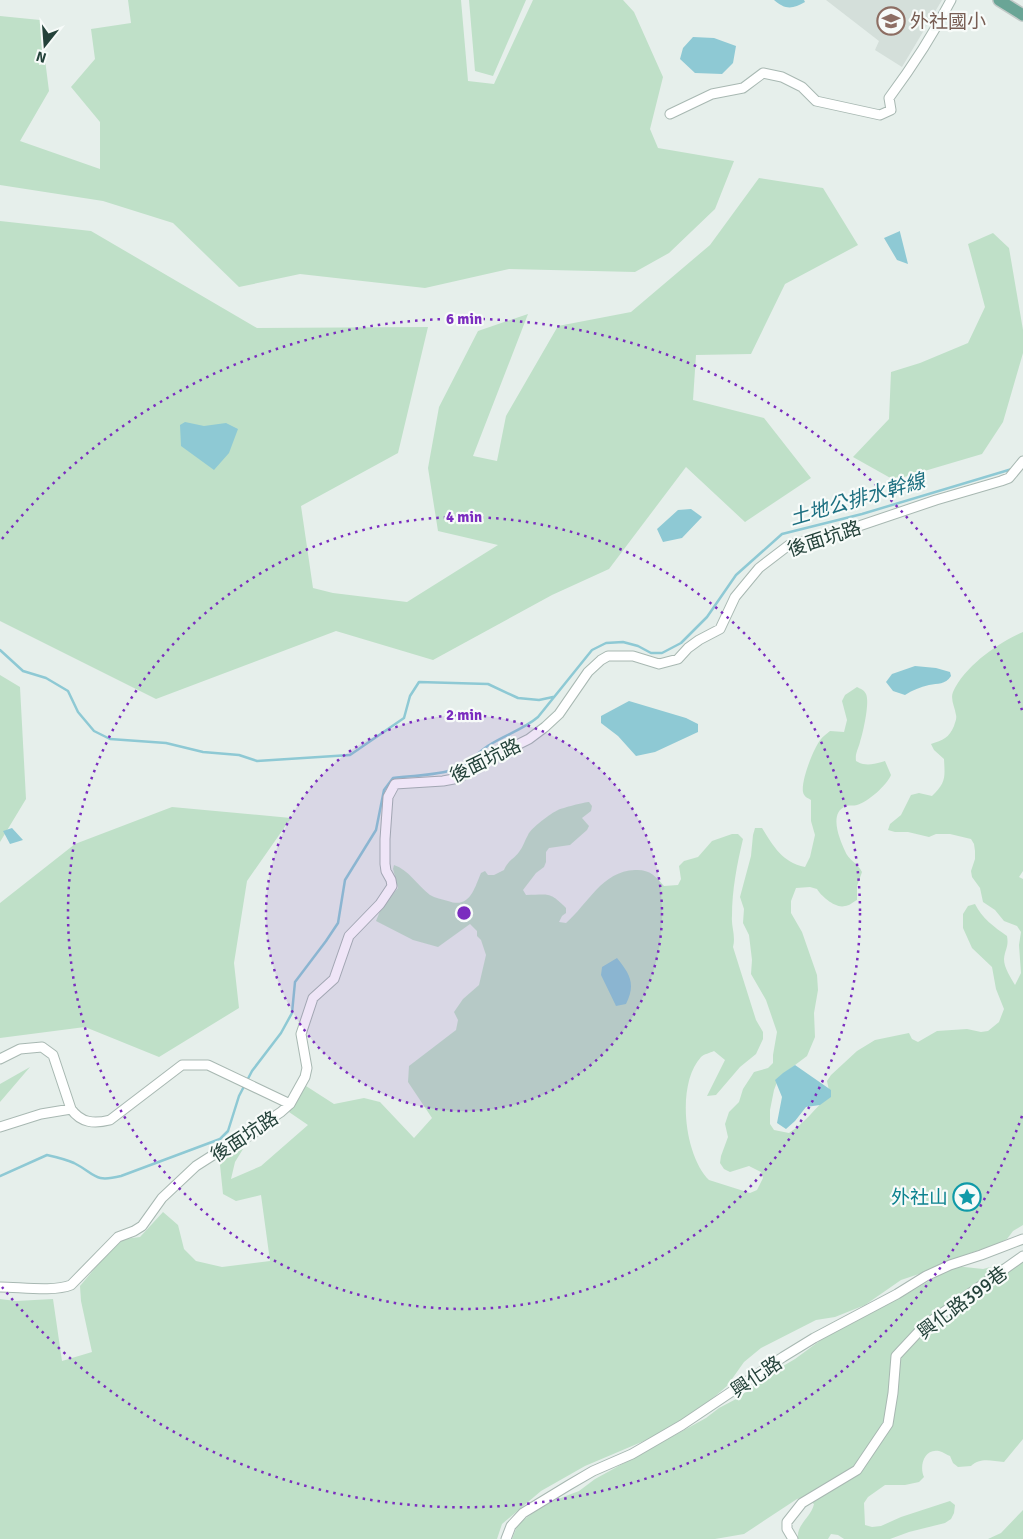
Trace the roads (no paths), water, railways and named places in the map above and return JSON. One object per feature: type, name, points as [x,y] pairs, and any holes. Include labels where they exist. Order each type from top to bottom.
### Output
[{"type":"main road","points":[[999,0],[1023,15]]},
{"type":"street","points":[[670,114],[712,94],[743,88],[763,73],[782,77],[796,84],[816,100],[880,115],[891,110],[889,98],[932,36],[951,0]]},
{"type":"street","name":"後面坑路","points":[[0,1287],[53,1289],[71,1285],[118,1238],[142,1226],[162,1198],[196,1166],[232,1143],[252,1135],[260,1126],[290,1104],[305,1076],[306,1068],[301,1034],[313,998],[334,979],[349,936],[380,904],[392,886],[385,864],[386,822],[388,797],[395,784],[459,778],[481,763],[529,739],[545,728],[559,714],[588,672],[608,656],[634,656],[659,664],[678,659],[688,648],[720,628],[735,597],[759,568],[789,545],[859,526],[936,500],[1001,481],[1012,475],[1022,462]]},
{"type":"street","points":[[0,1060],[20,1049],[42,1047],[53,1055],[71,1109],[77,1118],[95,1124],[110,1120],[182,1065],[208,1065],[290,1104]]},
{"type":"street","points":[[0,1127],[41,1114],[71,1109]]},
{"type":"street","name":"興化路","points":[[506,1539],[510,1526],[523,1514],[585,1476],[632,1454],[674,1430],[814,1338],[897,1294],[926,1276],[950,1265],[995,1251],[1023,1239]]},
{"type":"street","name":"興化路399巷","points":[[793,1539],[787,1522],[802,1503],[857,1470],[888,1424],[896,1356],[924,1326],[1023,1256]]},
{"type":"water","points":[[774,0],[804,0],[805,2],[797,6],[785,7]]},
{"type":"water","points":[[693,37],[714,38],[736,46],[733,63],[722,74],[695,73],[680,59],[683,48]]},
{"type":"water","points":[[900,231],[908,264],[897,260],[884,238]]},
{"type":"water","points":[[185,422],[204,426],[226,423],[238,429],[229,453],[214,470],[181,446],[180,425]]},
{"type":"water","points":[[691,509],[702,517],[682,538],[663,542],[657,529],[678,510]]},
{"type":"water","points":[[915,666],[936,668],[950,672],[951,676],[944,682],[914,690],[905,695],[893,691],[886,682],[892,674]]},
{"type":"water","points":[[629,701],[686,718],[698,724],[698,732],[655,752],[636,756],[618,736],[601,723],[601,716]]},
{"type":"water","points":[[12,828],[23,840],[10,844],[3,831]]},
{"type":"water","points":[[617,958],[628,974],[631,991],[626,1004],[616,1006],[601,975],[602,967]]},
{"type":"water","points":[[795,1065],[831,1090],[831,1097],[820,1105],[806,1107],[786,1129],[777,1123],[782,1097],[775,1080]]},
{"type":"waterway","name":"土地公排水幹線","points":[[0,1176],[47,1155],[74,1163],[100,1178],[112,1178],[220,1139],[228,1131],[239,1096],[252,1071],[281,1033],[292,1013],[295,982],[338,923],[345,880],[376,830],[384,790],[393,778],[433,774],[455,769],[465,764],[491,744],[527,725],[538,717],[592,650],[606,643],[623,642],[638,646],[651,653],[662,653],[681,643],[707,617],[736,575],[782,534],[862,514],[1012,469]]},
{"type":"waterway","points":[[0,650],[23,671],[46,678],[68,691],[78,712],[94,731],[110,739],[166,743],[203,752],[239,755],[257,761],[350,755],[404,718],[410,696],[419,682],[488,684],[518,698],[539,700],[553,697]]},
{"type":"place","name":"外社國小","points":[[891,21]]},
{"type":"place","name":"外社山","points":[[967,1197]]}]
